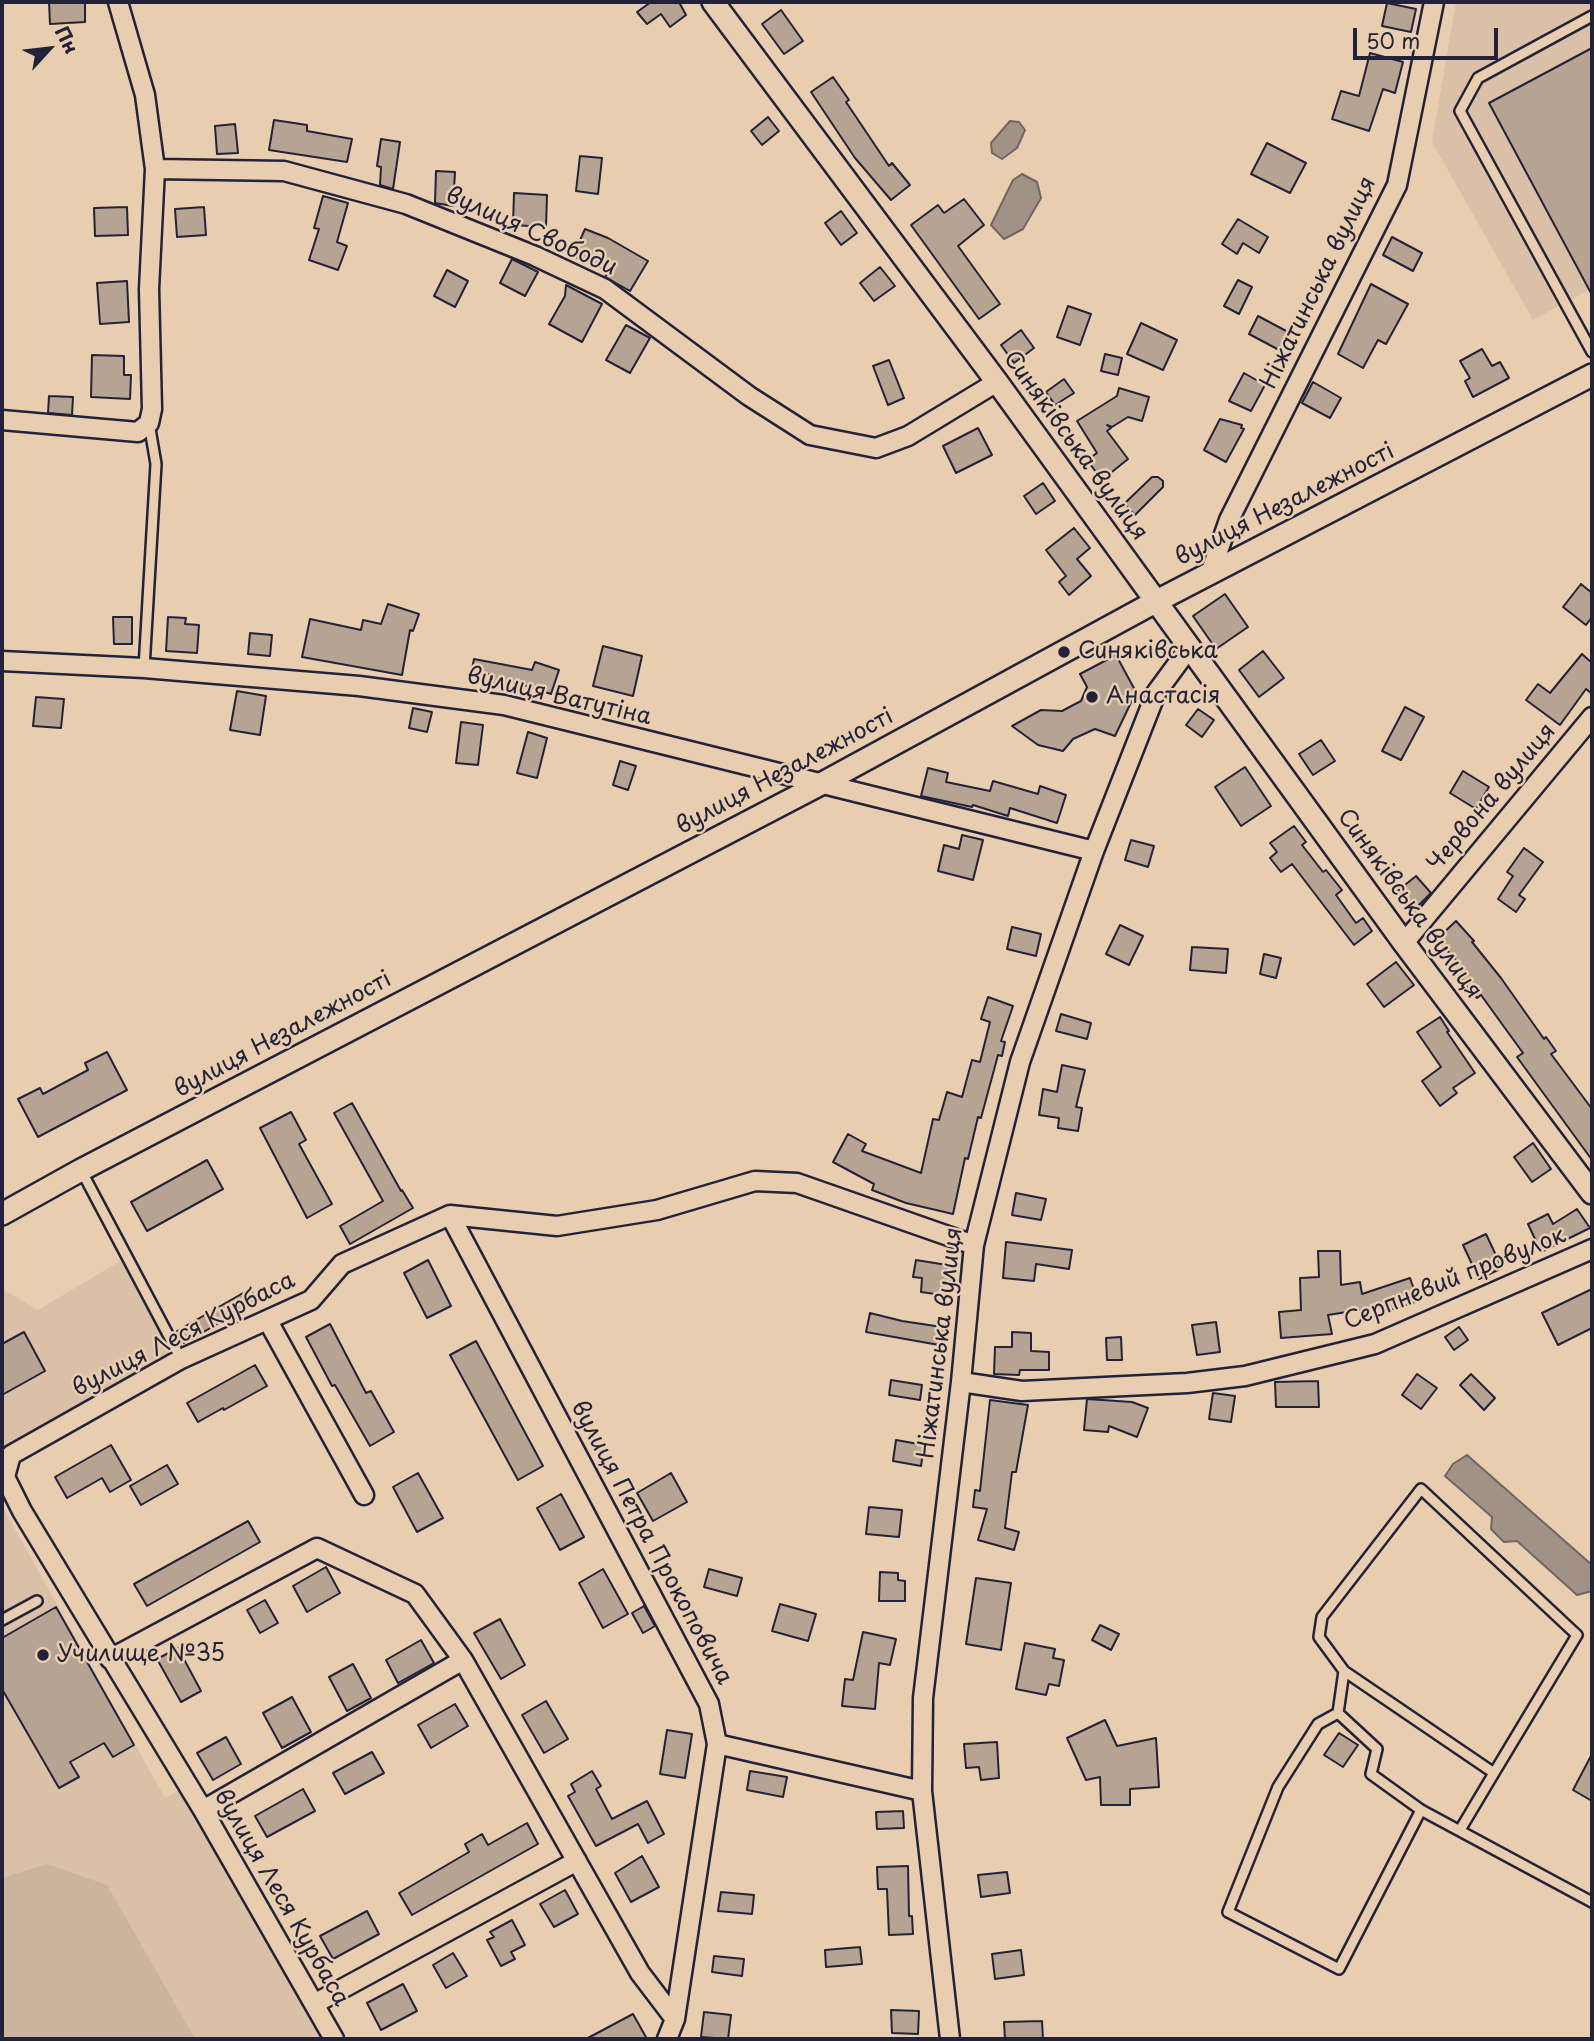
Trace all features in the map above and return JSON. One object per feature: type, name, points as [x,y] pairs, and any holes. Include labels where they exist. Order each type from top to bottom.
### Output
[{"type":"street","points":[[2,420],[138,432],[149,423],[152,409],[149,289],[155,169],[145,95],[118,2]]},
{"type":"street","name":"Синяківська вулиця","points":[[713,2],[998,382],[1404,943],[1592,1193]]},
{"type":"street","name":"Ніжатинська вулиця","points":[[1210,574],[1229,520],[1396,185],[1434,2]]},
{"type":"street","name":"вулиця Свободи","points":[[155,169],[284,172],[406,204],[535,256],[605,289],[749,396],[810,435],[876,448],[908,436],[998,382]]},
{"type":"street","name":"вулиця Незалежності","points":[[2,1214],[81,1170],[819,785],[1155,602],[1592,375]]},
{"type":"street","name":"Ніжатинська вулиця","points":[[950,2039],[922,1791],[923,1698],[961,1382],[974,1245],[1020,1062],[1094,851],[1156,693],[1189,648]]},
{"type":"street","name":"вулиця Ватутіна","points":[[2,661],[144,668],[359,685],[504,705],[1094,851]]},
{"type":"street","name":"Червона вулиця","points":[[1404,943],[1592,717]]},
{"type":"street","points":[[450,1214],[556,1226],[657,1210],[755,1181],[797,1183],[974,1245]]},
{"type":"street","name":"вулиця Леся Курбаса","points":[[334,2039],[202,1810],[22,1511],[5,1477],[11,1455],[181,1359],[311,1300],[342,1264],[450,1214]]},
{"type":"street","name":"вулиця Петра Прокоповича","points":[[450,1214],[709,1704],[718,1744],[675,2019],[667,2039]]},
{"type":"street","name":"Серпневий провулок","points":[[961,1382],[1022,1391],[1245,1376],[1375,1344],[1592,1249]]},
{"type":"street","points":[[268,1321],[364,1494]]},
{"type":"street","points":[[110,1658],[317,1548],[415,1594],[463,1660],[640,1973],[675,2019]]},
{"type":"street","points":[[202,1810],[463,1660]]},
{"type":"street","points":[[718,1744],[922,1791]]},
{"type":"street","points":[[314,2004],[578,1861]]},
{"type":"lane","points":[[1592,16],[1478,78],[1460,111],[1592,352]]},
{"type":"lane","points":[[144,668],[156,464],[149,423]]},
{"type":"lane","points":[[81,1170],[181,1359]]},
{"type":"lane","points":[[1460,1830],[1577,1635],[1421,1489],[1322,1617],[1319,1637],[1344,1671],[1494,1773]]},
{"type":"lane","points":[[2,1620],[37,1601]]},
{"type":"lane","points":[[1338,1713],[1344,1671]]},
{"type":"lane","points":[[1338,1713],[1318,1724],[1278,1787],[1228,1912],[1339,1969],[1421,1810]]},
{"type":"lane","points":[[1338,1713],[1377,1749],[1371,1774],[1421,1810],[1592,1902]]},
{"type":"shaded area","points":[[1456,2],[1592,2],[1592,288],[1533,320],[1432,142]]},
{"type":"shaded area","points":[[1010,121],[1019,122],[1025,130],[1017,148],[1002,159],[992,153],[991,143]]},
{"type":"shaded area","points":[[1022,174],[1037,182],[1041,198],[1023,229],[1004,239],[991,225],[1013,180]]},
{"type":"shaded area","points":[[122,1260],[174,1358],[2,1459],[2,1289],[38,1310]]},
{"type":"shaded area","points":[[1467,1455],[1592,1565],[1592,1591],[1577,1595],[1517,1541],[1504,1542],[1491,1529],[1492,1517],[1445,1476],[1453,1464]]},
{"type":"shaded area","name":"Училище №35","points":[[2,1506],[165,1798],[180,1790],[325,2039],[2,2039]]},
{"type":"shaded area","points":[[47,1864],[107,1885],[195,2039],[2,2039],[2,1878]]},
{"type":"building","points":[[49,2],[85,2],[85,22],[50,24]]},
{"type":"building","points":[[651,2],[679,2],[686,15],[670,27],[661,14],[647,24],[637,12]]},
{"type":"building","points":[[1387,3],[1416,9],[1411,32],[1382,26]]},
{"type":"building","points":[[781,10],[803,41],[784,54],[762,24]]},
{"type":"building","points":[[1592,48],[1592,295],[1489,103]]},
{"type":"building","points":[[1370,53],[1403,62],[1395,93],[1383,89],[1369,131],[1332,119],[1341,91],[1359,96]]},
{"type":"building","points":[[833,77],[849,100],[846,102],[889,166],[892,163],[910,185],[891,200],[855,158],[811,92]]},
{"type":"building","points":[[768,117],[779,131],[762,145],[751,131]]},
{"type":"building","points":[[274,120],[307,125],[307,131],[352,139],[347,162],[269,150]]},
{"type":"building","points":[[235,124],[238,153],[217,154],[215,126]]},
{"type":"building","points":[[381,139],[400,142],[393,189],[380,185],[381,167],[377,166]]},
{"type":"building","points":[[1267,143],[1306,163],[1290,193],[1251,174]]},
{"type":"building","points":[[580,156],[602,158],[598,194],[576,191]]},
{"type":"building","points":[[436,171],[455,172],[453,206],[435,203]]},
{"type":"building","points":[[514,193],[547,195],[546,227],[513,225]]},
{"type":"building","points":[[323,196],[348,203],[337,242],[347,246],[338,270],[309,260],[319,229],[314,228]]},
{"type":"building","points":[[964,199],[984,225],[958,246],[1000,304],[979,319],[911,225],[938,205],[944,213]]},
{"type":"building","points":[[127,207],[128,235],[95,236],[94,208]]},
{"type":"building","points":[[204,207],[206,235],[177,237],[175,209]]},
{"type":"building","points":[[841,211],[857,233],[841,245],[825,223]]},
{"type":"building","points":[[1238,219],[1268,237],[1259,253],[1243,243],[1237,254],[1222,244]]},
{"type":"building","points":[[585,229],[608,238],[648,261],[630,291],[605,277],[609,271],[573,256]]},
{"type":"building","points":[[1392,237],[1422,253],[1413,271],[1383,255]]},
{"type":"building","points":[[512,259],[538,272],[525,296],[500,283]]},
{"type":"building","points":[[880,267],[895,286],[874,301],[860,283]]},
{"type":"building","points":[[447,270],[468,281],[455,307],[434,296]]},
{"type":"building","points":[[1238,280],[1252,287],[1239,314],[1224,306]]},
{"type":"building","points":[[127,281],[129,322],[100,324],[97,283]]},
{"type":"building","points":[[1371,284],[1408,304],[1386,344],[1378,340],[1363,368],[1338,354]]},
{"type":"building","points":[[566,285],[602,304],[582,342],[549,324],[565,296]]},
{"type":"building","points":[[1068,306],[1091,314],[1080,345],[1057,337]]},
{"type":"building","points":[[1258,316],[1290,333],[1281,351],[1249,334]]},
{"type":"building","points":[[1141,323],[1177,340],[1163,370],[1127,354]]},
{"type":"building","points":[[626,325],[650,338],[630,373],[606,360]]},
{"type":"building","points":[[1021,330],[1034,348],[1014,363],[1001,345]]},
{"type":"building","points":[[1482,349],[1492,366],[1500,362],[1509,378],[1473,397],[1465,381],[1470,378],[1460,361]]},
{"type":"building","points":[[1105,354],[1122,358],[1118,375],[1101,371]]},
{"type":"building","points":[[92,355],[124,356],[124,375],[131,375],[130,399],[91,397]]},
{"type":"building","points":[[889,360],[904,398],[888,405],[873,366]]},
{"type":"building","points":[[1244,373],[1265,385],[1251,411],[1229,401]]},
{"type":"building","points":[[1064,379],[1074,393],[1055,405],[1046,392]]},
{"type":"building","points":[[1313,382],[1341,398],[1330,418],[1302,403]]},
{"type":"building","points":[[1119,388],[1149,397],[1142,421],[1128,417],[1112,427],[1107,425],[1111,428],[1107,431],[1128,459],[1102,480],[1087,460],[1097,453],[1077,421],[1117,396]]},
{"type":"building","points":[[49,396],[73,397],[72,415],[48,413]]},
{"type":"building","points":[[1220,419],[1242,425],[1241,428],[1244,429],[1226,462],[1204,450]]},
{"type":"building","points":[[978,428],[992,455],[956,473],[943,446]]},
{"type":"building","points":[[1152,477],[1163,481],[1163,487],[1135,515],[1124,504]]},
{"type":"building","points":[[1043,483],[1055,501],[1036,514],[1024,496]]},
{"type":"building","points":[[1074,528],[1090,548],[1077,559],[1091,576],[1069,595],[1059,582],[1066,576],[1046,550]]},
{"type":"building","points":[[1581,584],[1592,593],[1592,617],[1586,625],[1563,607]]},
{"type":"building","points":[[1225,594],[1248,627],[1216,649],[1193,616]]},
{"type":"building","points":[[388,604],[419,614],[413,631],[410,630],[402,675],[302,657],[310,619],[361,630],[363,620],[381,624]]},
{"type":"building","points":[[113,617],[132,617],[132,644],[114,644]]},
{"type":"building","points":[[168,617],[186,618],[185,624],[199,625],[197,653],[166,651]]},
{"type":"building","points":[[250,633],[272,635],[270,656],[248,654]]},
{"type":"building","points":[[603,646],[642,656],[633,696],[593,686]]},
{"type":"building","points":[[1263,651],[1284,678],[1259,697],[1239,670]]},
{"type":"building","points":[[1582,654],[1592,663],[1592,694],[1586,689],[1560,725],[1526,700],[1538,684],[1550,693]]},
{"type":"building","points":[[1116,655],[1136,692],[1115,736],[1095,729],[1073,739],[1063,751],[1038,745],[1012,726],[1041,710],[1062,711],[1081,701],[1087,687],[1080,674]]},
{"type":"building","points":[[474,659],[532,670],[535,662],[559,670],[551,694],[510,681],[509,686],[492,683],[494,676],[472,669]]},
{"type":"building","points":[[237,691],[266,696],[260,735],[230,730]]},
{"type":"building","points":[[36,697],[64,699],[61,728],[33,726]]},
{"type":"building","points":[[1405,707],[1424,717],[1401,760],[1382,751]]},
{"type":"building","points":[[413,708],[432,712],[427,732],[409,728]]},
{"type":"building","points":[[1198,709],[1214,720],[1202,737],[1186,725]]},
{"type":"building","points":[[461,722],[483,725],[478,765],[456,763]]},
{"type":"building","points":[[528,732],[547,738],[537,778],[517,773]]},
{"type":"building","points":[[1321,740],[1335,761],[1313,775],[1299,754]]},
{"type":"building","points":[[620,761],[636,766],[628,790],[613,785]]},
{"type":"building","points":[[1245,767],[1271,806],[1241,826],[1215,787]]},
{"type":"building","points":[[928,768],[948,773],[946,782],[990,791],[993,781],[1038,794],[1040,786],[1066,795],[1057,823],[1010,808],[1008,816],[973,805],[972,807],[921,796]]},
{"type":"building","points":[[1463,771],[1489,787],[1476,809],[1450,793]]},
{"type":"building","points":[[1294,826],[1306,842],[1302,845],[1323,872],[1326,870],[1342,890],[1336,895],[1356,923],[1363,918],[1372,931],[1354,945],[1292,864],[1281,872],[1270,858],[1277,852],[1270,843]]},
{"type":"building","points":[[962,835],[983,840],[973,880],[938,871],[944,845],[959,849]]},
{"type":"building","points":[[1131,840],[1154,846],[1148,867],[1125,860]]},
{"type":"building","points":[[1524,848],[1543,862],[1519,895],[1525,899],[1516,912],[1498,899],[1513,876],[1507,872]]},
{"type":"building","points":[[1416,876],[1431,893],[1412,912],[1395,893]]},
{"type":"building","points":[[1456,921],[1474,941],[1472,942],[1544,1039],[1546,1037],[1556,1051],[1551,1054],[1592,1109],[1592,1160],[1517,1057],[1523,1053],[1481,995],[1477,998],[1453,969],[1459,964],[1437,939]]},
{"type":"building","points":[[1120,925],[1143,936],[1129,965],[1106,954]]},
{"type":"building","points":[[1012,927],[1041,934],[1036,956],[1007,949]]},
{"type":"building","points":[[1192,947],[1228,949],[1226,973],[1190,970]]},
{"type":"building","points":[[1264,954],[1281,958],[1276,978],[1260,974]]},
{"type":"building","points":[[1396,962],[1414,985],[1384,1007],[1367,984]]},
{"type":"building","points":[[988,997],[1013,1006],[1001,1041],[1005,1042],[1002,1056],[998,1055],[968,1159],[965,1158],[953,1214],[906,1203],[872,1190],[874,1184],[833,1162],[848,1134],[866,1144],[862,1151],[921,1173],[933,1119],[939,1120],[947,1092],[962,1097],[972,1060],[980,1062],[990,1022],[981,1019]]},
{"type":"building","points":[[1061,1014],[1091,1023],[1087,1039],[1056,1031]]},
{"type":"building","points":[[1440,1017],[1475,1073],[1453,1088],[1457,1093],[1440,1106],[1422,1081],[1441,1067],[1417,1032]]},
{"type":"building","points":[[107,1052],[127,1090],[38,1137],[18,1099],[40,1088],[43,1094],[88,1070],[85,1063]]},
{"type":"building","points":[[1062,1065],[1085,1070],[1076,1107],[1082,1108],[1078,1131],[1058,1128],[1059,1118],[1039,1115],[1043,1089],[1057,1092]]},
{"type":"building","points":[[352,1103],[413,1208],[350,1244],[340,1226],[383,1201],[334,1113]]},
{"type":"building","points":[[291,1112],[306,1140],[299,1144],[332,1204],[307,1218],[260,1128]]},
{"type":"building","points":[[1533,1143],[1551,1169],[1532,1182],[1514,1157]]},
{"type":"building","points":[[207,1160],[223,1189],[147,1231],[131,1202]]},
{"type":"building","points":[[1016,1193],[1046,1199],[1041,1220],[1012,1215]]},
{"type":"building","points":[[1577,1209],[1590,1228],[1541,1252],[1528,1224],[1548,1214],[1553,1224]]},
{"type":"building","points":[[1486,1234],[1502,1268],[1479,1279],[1463,1245]]},
{"type":"building","points":[[1006,1242],[1072,1250],[1069,1269],[1036,1264],[1034,1281],[1003,1278]]},
{"type":"building","points":[[1318,1251],[1340,1251],[1341,1285],[1360,1282],[1362,1294],[1410,1278],[1418,1301],[1387,1311],[1385,1306],[1328,1315],[1332,1334],[1281,1338],[1279,1312],[1301,1310],[1300,1278],[1319,1277]]},
{"type":"building","points":[[428,1260],[451,1306],[427,1318],[404,1273]]},
{"type":"building","points":[[916,1260],[947,1265],[946,1274],[951,1275],[949,1296],[921,1292],[922,1278],[913,1277]]},
{"type":"building","points":[[250,1289],[258,1301],[184,1343],[177,1331]]},
{"type":"building","points":[[1592,1289],[1592,1328],[1558,1345],[1542,1313]]},
{"type":"building","points":[[870,1313],[942,1327],[939,1345],[866,1332]]},
{"type":"building","points":[[1216,1322],[1220,1352],[1197,1355],[1192,1325]]},
{"type":"building","points":[[330,1324],[366,1393],[371,1391],[394,1432],[370,1446],[335,1385],[332,1386],[306,1337]]},
{"type":"building","points":[[1459,1327],[1468,1340],[1454,1350],[1445,1337]]},
{"type":"building","points":[[24,1332],[45,1371],[2,1395],[2,1344]]},
{"type":"building","points":[[1012,1332],[1031,1333],[1031,1351],[1049,1352],[1049,1370],[1020,1370],[1019,1375],[994,1374],[995,1347],[1012,1347]]},
{"type":"building","points":[[1121,1337],[1122,1360],[1107,1360],[1106,1338]]},
{"type":"building","points":[[476,1341],[543,1466],[518,1480],[450,1355]]},
{"type":"building","points":[[255,1365],[267,1386],[198,1422],[187,1403]]},
{"type":"building","points":[[1417,1374],[1437,1388],[1421,1409],[1402,1395]]},
{"type":"building","points":[[1471,1374],[1495,1398],[1484,1410],[1460,1385]]},
{"type":"building","points":[[891,1380],[922,1385],[920,1400],[889,1395]]},
{"type":"building","points":[[1318,1381],[1319,1407],[1276,1407],[1275,1382]]},
{"type":"building","points":[[1213,1393],[1235,1396],[1231,1422],[1209,1419]]},
{"type":"building","points":[[1087,1399],[1132,1402],[1148,1408],[1137,1437],[1109,1426],[1108,1432],[1084,1430]]},
{"type":"building","points":[[990,1400],[1028,1405],[1016,1472],[1012,1472],[1005,1528],[1019,1532],[1014,1550],[978,1540],[987,1509],[973,1507],[975,1490],[980,1491]]},
{"type":"building","points":[[896,1440],[924,1445],[921,1466],[893,1461]]},
{"type":"building","points":[[111,1445],[131,1480],[110,1492],[102,1478],[67,1498],[55,1477]]},
{"type":"building","points":[[167,1465],[178,1484],[141,1505],[130,1486]]},
{"type":"building","points":[[418,1473],[443,1518],[417,1532],[393,1487]]},
{"type":"building","points":[[671,1473],[687,1502],[653,1521],[637,1493]]},
{"type":"building","points":[[561,1494],[584,1537],[560,1550],[537,1508]]},
{"type":"building","points":[[869,1507],[902,1510],[899,1537],[866,1534]]},
{"type":"building","points":[[248,1521],[260,1542],[147,1606],[134,1584]]},
{"type":"building","points":[[326,1567],[340,1593],[307,1612],[293,1586]]},
{"type":"building","points":[[603,1569],[628,1614],[603,1628],[579,1583]]},
{"type":"building","points":[[709,1569],[742,1578],[737,1596],[704,1587]]},
{"type":"building","points":[[880,1572],[898,1573],[898,1580],[905,1581],[905,1601],[879,1601]]},
{"type":"building","points":[[976,1578],[1011,1583],[1001,1650],[966,1644]]},
{"type":"building","points":[[265,1600],[278,1623],[260,1633],[247,1610]]},
{"type":"building","points":[[780,1604],[816,1614],[808,1641],[772,1631]]},
{"type":"building","points":[[644,1606],[655,1626],[643,1633],[632,1613]]},
{"type":"building","points":[[56,1607],[134,1745],[113,1757],[104,1743],[70,1762],[79,1777],[59,1788],[2,1689],[2,1638]]},
{"type":"building","points":[[500,1619],[525,1665],[501,1679],[474,1633]]},
{"type":"building","points":[[1100,1625],[1119,1634],[1111,1650],[1092,1640]]},
{"type":"building","points":[[863,1632],[896,1639],[890,1665],[879,1663],[875,1709],[842,1706],[845,1679],[853,1680]]},
{"type":"building","points":[[421,1640],[434,1663],[398,1683],[386,1660]]},
{"type":"building","points":[[1025,1643],[1055,1649],[1053,1658],[1064,1660],[1059,1686],[1049,1684],[1046,1695],[1016,1689]]},
{"type":"building","points":[[178,1648],[201,1691],[181,1702],[157,1659]]},
{"type":"building","points":[[353,1664],[371,1698],[347,1711],[329,1677]]},
{"type":"building","points":[[292,1697],[311,1732],[282,1748],[263,1713]]},
{"type":"building","points":[[546,1701],[568,1739],[544,1753],[522,1715]]},
{"type":"building","points":[[455,1704],[468,1726],[431,1748],[418,1725]]},
{"type":"building","points":[[1105,1720],[1117,1746],[1156,1738],[1159,1787],[1130,1789],[1130,1805],[1101,1805],[1100,1777],[1086,1780],[1067,1738]]},
{"type":"building","points":[[667,1730],[692,1734],[685,1778],[660,1774]]},
{"type":"building","points":[[1339,1733],[1358,1745],[1343,1767],[1324,1755]]},
{"type":"building","points":[[226,1737],[241,1764],[213,1780],[197,1753]]},
{"type":"building","points":[[997,1742],[999,1778],[981,1780],[979,1767],[966,1768],[964,1744]]},
{"type":"building","points":[[372,1752],[384,1773],[345,1794],[333,1773]]},
{"type":"building","points":[[1592,1754],[1592,1801],[1573,1790]]},
{"type":"building","points":[[592,1771],[601,1786],[596,1789],[612,1819],[647,1801],[664,1834],[648,1843],[638,1824],[596,1846],[568,1796],[575,1792],[571,1784]]},
{"type":"building","points":[[750,1771],[787,1777],[783,1797],[747,1790]]},
{"type":"building","points":[[303,1789],[315,1811],[267,1837],[255,1816]]},
{"type":"building","points":[[903,1811],[904,1828],[877,1829],[876,1812]]},
{"type":"building","points":[[527,1823],[538,1844],[412,1915],[399,1893],[469,1852],[465,1844],[482,1834],[488,1845]]},
{"type":"building","points":[[642,1856],[659,1887],[631,1902],[615,1873]]},
{"type":"building","points":[[908,1866],[909,1916],[912,1916],[913,1934],[889,1935],[887,1889],[878,1889],[877,1867]]},
{"type":"building","points":[[1007,1872],[1010,1893],[981,1897],[978,1875]]},
{"type":"building","points":[[565,1890],[578,1914],[554,1927],[540,1904]]},
{"type":"building","points":[[721,1892],[754,1895],[752,1914],[718,1911]]},
{"type":"building","points":[[367,1911],[379,1934],[333,1959],[320,1936]]},
{"type":"building","points":[[512,1920],[525,1945],[511,1952],[515,1959],[501,1966],[487,1940],[494,1937],[490,1932]]},
{"type":"building","points":[[860,1947],[862,1964],[826,1967],[825,1950]]},
{"type":"building","points":[[1021,1950],[1024,1975],[995,1979],[992,1954]]},
{"type":"building","points":[[453,1953],[467,1976],[446,1988],[433,1965]]},
{"type":"building","points":[[714,1956],[744,1959],[742,1976],[712,1972]]},
{"type":"building","points":[[403,1984],[417,2011],[381,2030],[367,2003]]},
{"type":"building","points":[[891,2010],[919,2011],[918,2034],[892,2033]]},
{"type":"building","points":[[704,2012],[731,2015],[728,2039],[701,2037]]},
{"type":"building","points":[[633,2014],[647,2039],[586,2039]]},
{"type":"building","points":[[1042,2021],[1043,2039],[1005,2039],[1004,2022]]},
{"type":"place","name":"Синяківська","points":[[1064,652]]},
{"type":"place","name":"Анастасія","points":[[1092,697]]},
{"type":"place","name":"Училище №35","points":[[43,1655]]}]
